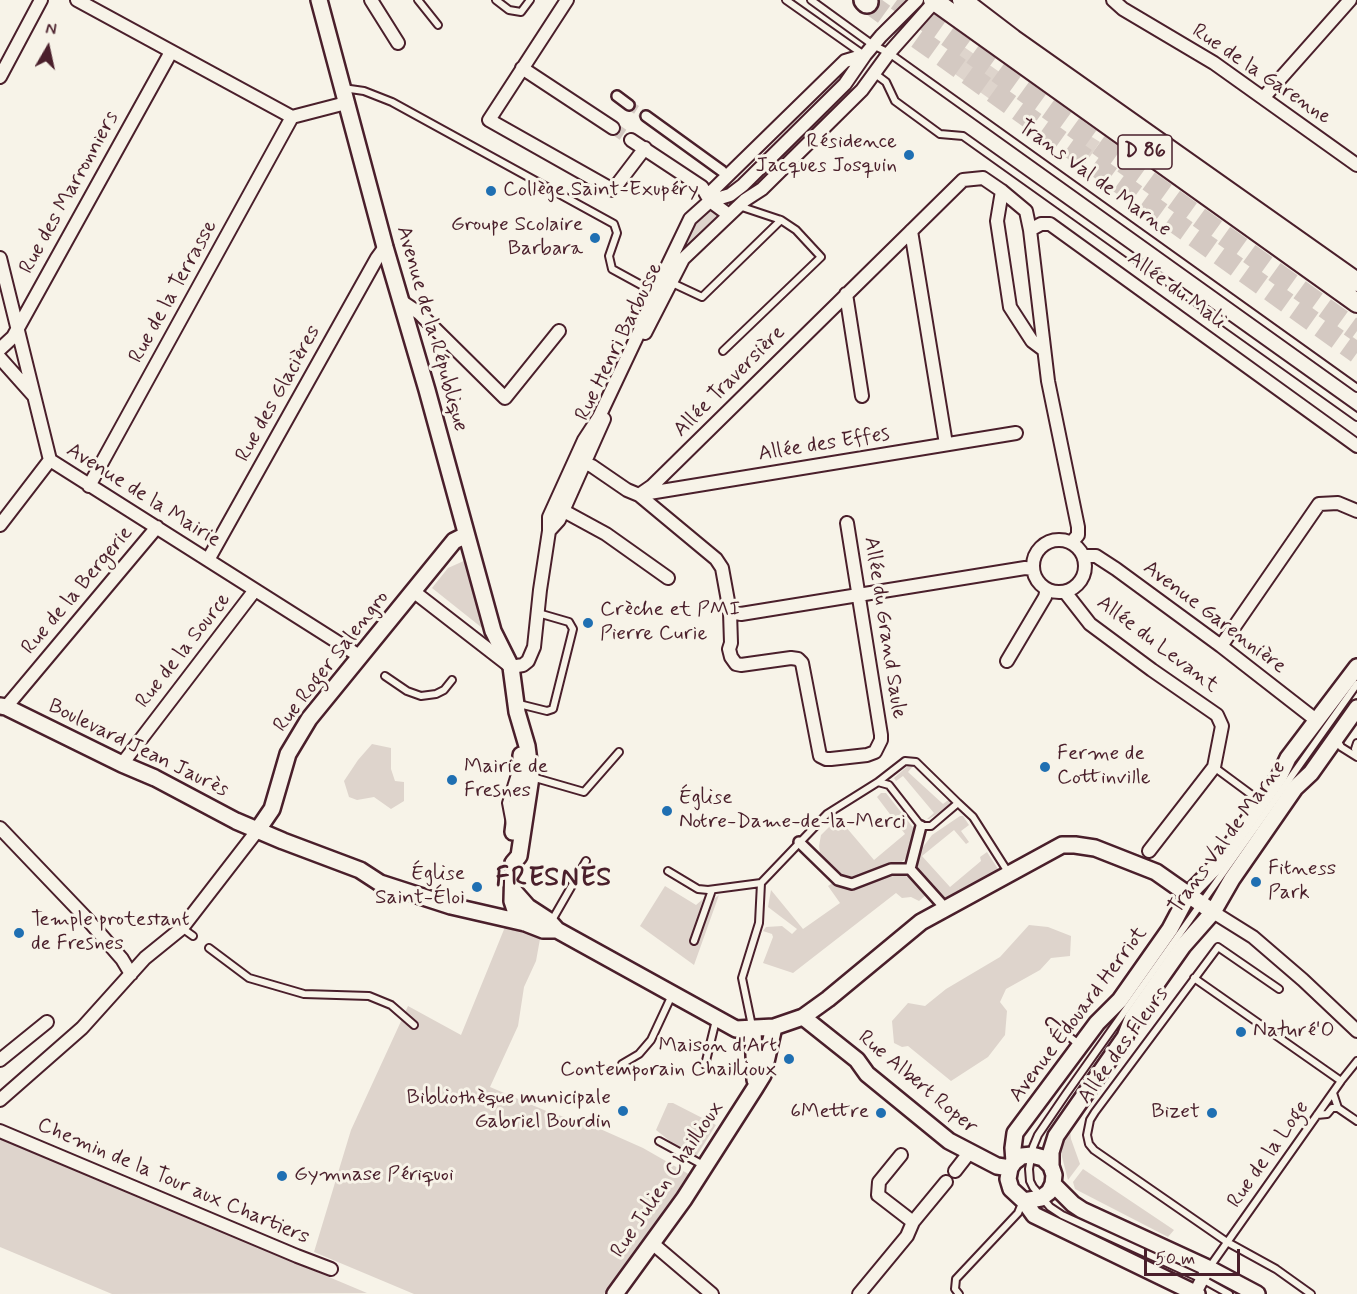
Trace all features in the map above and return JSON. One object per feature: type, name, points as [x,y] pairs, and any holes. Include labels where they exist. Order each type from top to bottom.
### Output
[{"type":"main road","name":"D 86","points":[[930,0],[1357,303]]},
{"type":"main road","name":"D 86","points":[[962,0],[1013,39],[1357,282]]},
{"type":"street","points":[[0,77],[41,0]]},
{"type":"street","points":[[77,0],[292,117],[344,96]]},
{"type":"street","name":"Avenue de la République","points":[[319,0],[385,248],[493,631],[511,667]]},
{"type":"street","points":[[371,0],[399,43]]},
{"type":"street","points":[[567,0],[489,120],[613,190],[645,148]]},
{"type":"street","name":"Rue Henri Barbusse","points":[[549,531],[559,520],[588,432],[599,417],[642,326],[654,292],[690,219],[710,201],[730,195],[743,185],[845,84],[873,45],[930,0]]},
{"type":"street","name":"Rue Henri Barbusse","points":[[511,667],[523,665],[531,656],[549,517],[683,259],[752,194],[757,184],[870,77],[930,0]]},
{"type":"street","points":[[979,0],[1013,39]]},
{"type":"street","name":"Rue de la Garenne","points":[[1113,0],[1123,9],[1214,63],[1357,165]]},
{"type":"street","points":[[1264,97],[1350,0]]},
{"type":"street","name":"Rue des Marronniers","points":[[0,349],[14,337],[171,52]]},
{"type":"street","name":"Rue Henri Barbusse","points":[[710,201],[713,190],[845,61],[865,55]]},
{"type":"street","points":[[522,68],[614,128]]},
{"type":"street","points":[[617,96],[629,105]]},
{"type":"street","points":[[646,116],[722,171]]},
{"type":"street","name":"Rue de la Terrasse","points":[[89,486],[292,117]]},
{"type":"street","points":[[631,140],[702,187],[710,201],[729,215]]},
{"type":"street","name":"Allée Traversière","points":[[639,495],[652,486],[963,180],[983,178],[1002,191]]},
{"type":"street","points":[[1002,191],[1026,211],[1030,230],[1048,381],[1078,527],[1078,535],[1071,543]]},
{"type":"street","points":[[1002,191],[997,222],[1010,307],[1032,341],[1044,350]]},
{"type":"street","points":[[730,195],[739,206]]},
{"type":"street","name":"Allée du Mali","points":[[1030,230],[1041,224],[1050,224],[1357,446]]},
{"type":"street","points":[[911,231],[946,444]]},
{"type":"street","name":"Rue des Glacières","points":[[208,560],[371,268],[385,248]]},
{"type":"street","name":"Avenue de la Mairie","points":[[0,258],[50,460],[361,657]]},
{"type":"street","points":[[846,294],[862,396]]},
{"type":"street","points":[[401,301],[419,313],[505,398],[559,331]]},
{"type":"street","points":[[0,358],[35,397]]},
{"type":"street","name":"Allée des Effes","points":[[639,495],[1016,433]]},
{"type":"street","points":[[0,525],[50,460]]},
{"type":"street","points":[[579,461],[639,495],[720,563],[730,612],[741,614],[1025,568],[1033,569]]},
{"type":"street","points":[[1221,646],[1319,504],[1338,503],[1357,511]]},
{"type":"street","points":[[562,510],[606,534],[668,578]]},
{"type":"street","name":"Allée du Grand Saule","points":[[730,612],[731,643],[729,650],[736,664],[791,658],[798,659],[802,663],[819,756],[825,759],[867,755],[874,752],[881,735],[847,523]]},
{"type":"street","name":"Rue de la Bergerie","points":[[3,706],[157,527]]},
{"type":"street","name":"Rue Roger Salengro","points":[[257,831],[272,809],[288,754],[296,738],[454,541],[466,535]]},
{"type":"street","points":[[1060,540],[1071,543],[1083,556],[1084,574],[1080,582],[1065,592],[1047,589],[1036,577],[1033,569],[1034,558],[1040,548],[1049,542],[1060,540]]},
{"type":"street","name":"Avenue Garennière","points":[[1083,556],[1096,556],[1221,646],[1326,729]]},
{"type":"street","points":[[1007,661],[1045,597],[1047,589]]},
{"type":"street","name":"Rue de la Source","points":[[122,764],[255,590]]},
{"type":"street","points":[[414,591],[511,667],[515,702],[523,737],[526,772],[519,856],[513,863]]},
{"type":"street","name":"Allée du Levant","points":[[1065,592],[1090,624],[1217,715],[1222,726],[1214,767],[1149,851]]},
{"type":"street","name":"Avenue Édouard Herriot","points":[[1195,1286],[1034,1215],[1011,1188],[1008,1179],[1012,1165],[1015,1133],[1097,1023],[1120,1000],[1170,929],[1232,879],[1295,789],[1311,773],[1326,729],[1357,667]]},
{"type":"street","name":"Boulevard Jean Jaurès","points":[[3,706],[155,778],[257,831],[360,870],[381,883],[451,906],[525,923],[543,930],[554,927]]},
{"type":"street","name":"Avenue Édouard Herriot","points":[[1053,1184],[1051,1152],[1056,1136],[1113,1055],[1125,1037],[1133,1017],[1183,946],[1216,866],[1279,777],[1288,758],[1357,708]]},
{"type":"street","points":[[525,923],[517,916],[513,863],[509,855],[526,772]]},
{"type":"street","points":[[910,869],[921,826]]},
{"type":"street","points":[[0,828],[122,959],[131,974]]},
{"type":"street","points":[[0,1100],[82,1028],[145,958],[182,928],[257,831]]},
{"type":"street","points":[[799,843],[838,880],[852,884],[891,869],[910,869],[946,909]]},
{"type":"street","points":[[517,900],[554,927],[716,1019],[736,1029],[753,1030],[774,1027],[803,1017],[921,922],[1062,845],[1075,844],[1095,849],[1156,872],[1253,938],[1303,980],[1357,1031]]},
{"type":"street","points":[[501,918],[510,915],[517,900]]},
{"type":"street","name":"Rue Albert Roper","points":[[803,1017],[857,1060],[867,1074],[897,1100],[949,1141],[997,1166],[1012,1165]]},
{"type":"street","points":[[0,1060],[47,1022]]},
{"type":"street","name":"Rue Julien Chaillioux","points":[[615,1294],[684,1199],[763,1075],[774,1027]]},
{"type":"street","points":[[753,1030],[755,1088]]},
{"type":"street","name":"Chemin de la Tour aux Chartiers","points":[[0,1131],[331,1269]]},
{"type":"street","points":[[955,1171],[969,1153]]},
{"type":"street","points":[[901,1155],[879,1182],[878,1195],[913,1222]]},
{"type":"street","points":[[1012,1165],[1022,1156],[1032,1155],[1043,1158],[1051,1166]]},
{"type":"street","points":[[859,1294],[907,1236],[913,1222],[946,1182]]},
{"type":"street","points":[[1024,1201],[1041,1198],[1053,1184],[1073,1204],[1195,1286],[1257,1294]]},
{"type":"street","points":[[652,1243],[712,1294]]},
{"type":"lane","points":[[418,0],[438,25]]},
{"type":"lane","points":[[496,0],[509,10],[521,12],[530,0]]},
{"type":"lane","points":[[786,0],[865,55]]},
{"type":"lane","name":"Trans Val de Marne","points":[[811,0],[873,45],[889,53],[1357,388]]},
{"type":"lane","points":[[870,77],[886,82],[895,101],[940,134],[963,136],[1357,417]]},
{"type":"lane","points":[[344,96],[364,91],[392,102],[614,224],[617,233],[609,256],[612,269],[654,292]]},
{"type":"lane","points":[[723,351],[820,257],[796,230],[781,220],[739,206]]},
{"type":"lane","points":[[670,282],[702,297],[781,220]]},
{"type":"lane","points":[[515,702],[547,711],[553,709],[555,705],[573,629],[569,622],[537,613]]},
{"type":"lane","points":[[385,676],[421,696],[436,694],[444,690],[452,680]]},
{"type":"lane","points":[[1357,684],[1326,729],[1341,747],[1357,757]]},
{"type":"lane","points":[[1357,743],[1355,749],[1357,751]]},
{"type":"lane","points":[[526,772],[584,792],[619,752]]},
{"type":"lane","points":[[668,871],[698,889],[712,890],[761,883],[827,814],[878,782],[905,761],[916,762],[973,817],[1009,874]]},
{"type":"lane","points":[[1214,767],[1261,802]]},
{"type":"lane","points":[[878,782],[889,785],[921,826],[931,826],[958,803]]},
{"type":"lane","points":[[554,927],[586,861]]},
{"type":"lane","points":[[753,1030],[742,978],[759,923],[761,883]]},
{"type":"lane","points":[[694,941],[712,890]]},
{"type":"lane","name":"Trans Val de Marne","points":[[1201,903],[1044,1127],[1033,1147],[1029,1169],[1030,1181],[1041,1198],[1062,1215],[1195,1286],[1229,1294]]},
{"type":"lane","points":[[182,928],[193,936]]},
{"type":"lane","points":[[1194,978],[1218,947],[1279,989]]},
{"type":"lane","points":[[209,948],[249,978],[304,994],[369,996],[391,1005],[414,1024]]},
{"type":"lane","name":"Allée des Fleurs","points":[[1311,1294],[1276,1269],[1227,1242],[1094,1150],[1089,1144],[1087,1135],[1090,1120],[1095,1112],[1194,978],[1341,1081]]},
{"type":"lane","points":[[622,1064],[639,1054],[651,1040],[672,994]]},
{"type":"lane","points":[[705,1065],[716,1019]]},
{"type":"lane","points":[[1050,1022],[1081,1046]]},
{"type":"lane","name":"Rue de la Loge","points":[[1195,1286],[1357,1061]]},
{"type":"lane","points":[[1333,1092],[1338,1108]]},
{"type":"lane","points":[[1317,1115],[1326,1114],[1332,1108],[1338,1108],[1357,1121]]},
{"type":"lane","points":[[659,1142],[705,1166]]},
{"type":"lane","points":[[959,1294],[955,1289],[956,1279],[1017,1213],[1024,1201]]},
{"type":"shaded area","points":[[957,42],[1015,83],[998,105],[941,64]]},
{"type":"shaded area","points":[[1087,134],[1100,142],[1082,168],[1069,159]]},
{"type":"shaded area","points":[[711,207],[721,215],[678,259],[691,225]]},
{"type":"shaded area","points":[[466,560],[486,631],[432,588],[448,568]]},
{"type":"shaded area","points":[[372,744],[391,748],[391,769],[395,781],[404,782],[404,801],[391,809],[374,797],[357,800],[349,797],[344,781]]},
{"type":"shaded area","points":[[910,764],[914,765],[908,772],[943,804],[951,798],[953,804],[927,819],[934,813],[903,776],[896,781],[894,778]]},
{"type":"shaded area","points":[[881,793],[886,793],[915,830],[912,844],[914,847],[898,865],[880,868],[854,880],[847,880],[838,875],[820,854],[821,835],[832,824],[840,820],[874,860],[905,834],[877,797]]},
{"type":"shaded area","points":[[963,816],[969,825],[961,831],[969,842],[966,844],[954,830],[922,856],[950,887],[981,861],[980,857],[987,852],[998,869],[945,901],[940,899],[918,869],[915,857],[919,846],[923,847],[932,835]]},
{"type":"shaded area","points":[[891,874],[913,877],[927,894],[919,901],[911,897],[902,898],[896,893],[793,973],[763,963],[773,937],[772,934],[763,931],[766,927],[782,926],[792,934],[797,929],[768,907],[771,890],[803,929],[840,903],[828,886],[834,882],[843,887],[861,887]]},
{"type":"shaded area","points":[[665,886],[696,905],[703,899],[690,942],[697,945],[711,901],[719,895],[694,965],[640,926]]},
{"type":"shaded area","points":[[1029,925],[1048,927],[1071,936],[1070,956],[1051,958],[1040,970],[1006,989],[1000,1002],[1007,1011],[1005,1035],[988,1057],[951,1081],[908,1046],[902,1047],[894,1043],[892,1021],[908,1003],[925,1006],[946,989],[1000,957]]},
{"type":"shaded area","points":[[505,927],[540,939],[536,961],[524,987],[518,1026],[490,1087],[551,1113],[589,1124],[643,1148],[692,1176],[604,1294],[414,1294],[314,1252],[351,1130],[408,1006],[461,1035]]},
{"type":"shaded area","points":[[668,1103],[673,1103],[716,1125],[694,1160],[656,1130]]},
{"type":"shaded area","points":[[1070,1129],[1080,1164],[1068,1180],[1061,1153],[1063,1141]]},
{"type":"shaded area","points":[[0,1139],[367,1293],[112,1294],[0,1247]]},
{"type":"shaded area","points":[[1083,1169],[1174,1230],[1168,1237],[1075,1189],[1073,1182]]},
{"type":"tunnel","points":[[897,0],[1357,331]]},
{"type":"tunnel","points":[[867,2],[1357,353]]},
{"type":"tunnel","points":[[629,105],[646,116]]},
{"type":"tunnel","points":[[613,128],[631,140]]},
{"type":"place","name":"Résidence Jacques Josquin","points":[[909,155]]},
{"type":"place","name":"Collège Saint-Exupéry","points":[[491,191]]},
{"type":"place","name":"Groupe Scolaire Barbara","points":[[595,238]]},
{"type":"place","name":"Crèche et PMI Pierre Curie","points":[[588,623]]},
{"type":"place","name":"Ferme de Cottinville","points":[[1045,767]]},
{"type":"place","name":"Mairie de Fresnes","points":[[452,780]]},
{"type":"place","name":"Église Notre-Dame-de-la-Merci","points":[[667,811]]},
{"type":"place","name":"Fitness Park","points":[[1256,882]]},
{"type":"place","name":"Église Saint-Éloi","points":[[477,887]]},
{"type":"place","name":"Temple protestant de Fresnes","points":[[19,933]]},
{"type":"place","name":"Naturé'O","points":[[1241,1032]]},
{"type":"place","name":"Maison d'Art Contemporain Chaillioux","points":[[789,1059]]},
{"type":"place","name":"Bibliothèque municipale Gabriel Bourdin","points":[[623,1111]]},
{"type":"place","name":"6Mettre","points":[[881,1113]]},
{"type":"place","name":"Bizet","points":[[1212,1113]]},
{"type":"place","name":"Gymnase Périquoi","points":[[282,1176]]},
{"type":"district","name":"FRESNES","points":[[554,879]]}]
